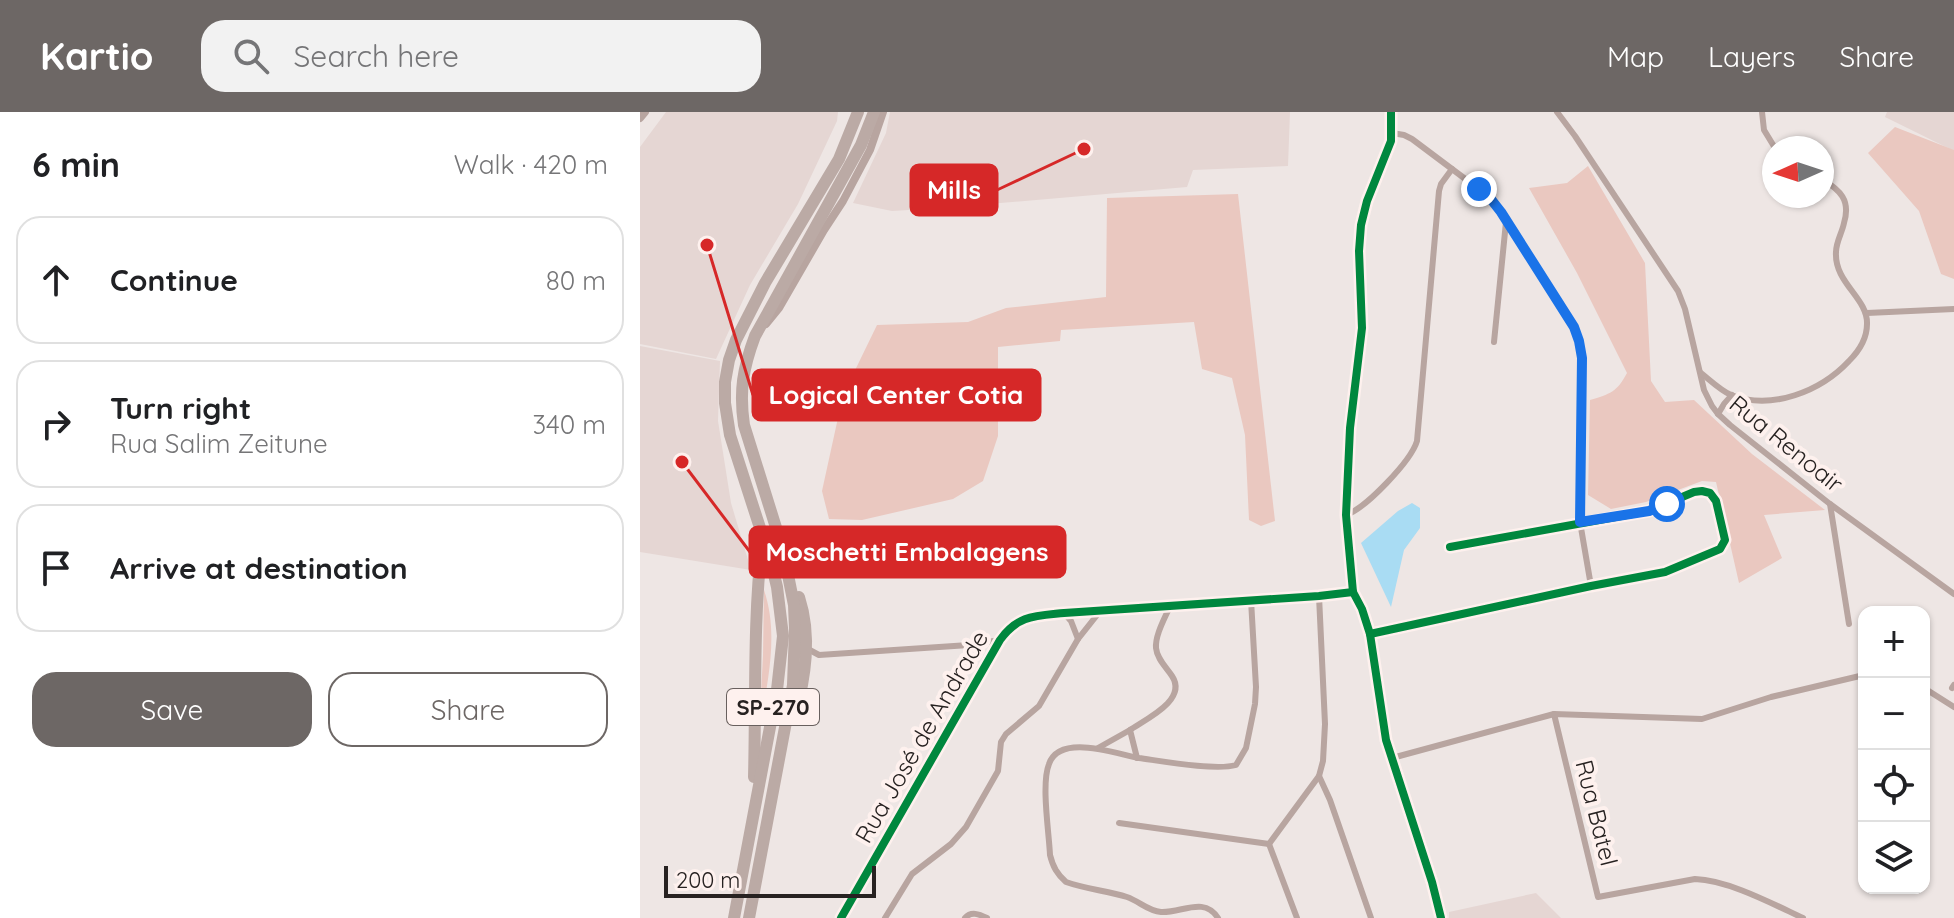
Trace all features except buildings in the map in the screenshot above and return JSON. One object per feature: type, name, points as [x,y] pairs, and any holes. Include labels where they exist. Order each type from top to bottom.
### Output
[{"type":"highway","name":"SP-270","points":[[734,918],[777,690],[783,636],[777,587],[730,435],[725,382],[736,340],[765,283],[839,159],[858,112]]},
{"type":"highway","name":"SP-270","points":[[749,918],[796,655],[794,605],[783,550],[747,436],[741,405],[744,371],[755,336],[858,153],[874,112]]},
{"type":"highway","points":[[752,816],[756,741],[755,641],[762,535]]},
{"type":"highway","points":[[775,781],[793,724],[806,648],[805,617],[783,550]]},
{"type":"street","points":[[640,118],[645,112]]},
{"type":"street","points":[[755,336],[779,308],[843,201],[870,150],[883,112]]},
{"type":"street","points":[[1391,112],[1389,148],[1367,201],[1361,225],[1362,328],[1350,428],[1346,515],[1353,592],[1370,634],[1383,723],[1441,918]]},
{"type":"street","name":"Rua Renoair","points":[[1557,112],[1678,291],[1704,390],[1718,414],[1830,504],[1954,594]]},
{"type":"street","points":[[1762,112],[1768,136]]},
{"type":"street","points":[[1392,133],[1412,139],[1490,198],[1574,327],[1582,358],[1580,522],[1591,586]]},
{"type":"street","points":[[1346,515],[1363,506],[1415,449],[1439,191],[1452,169]]},
{"type":"street","points":[[1700,371],[1732,395],[1760,400],[1777,399],[1814,388],[1843,368],[1857,353],[1866,333],[1867,313],[1838,270],[1836,253],[1846,206],[1841,192],[1834,187]]},
{"type":"street","points":[[1494,342],[1506,221]]},
{"type":"street","points":[[1867,313],[1954,309]]},
{"type":"street","points":[[1718,414],[1732,395]]},
{"type":"street","points":[[1370,634],[1665,572],[1720,549],[1725,540],[1716,501],[1710,493],[1702,491],[1655,509],[1450,547]]},
{"type":"street","points":[[1830,504],[1849,624]]},
{"type":"street","name":"Rua José de Andrade","points":[[845,916],[1000,640],[1018,621],[1039,615],[1353,592]]},
{"type":"street","points":[[1269,844],[1319,776],[1323,761],[1325,734],[1319,596]]},
{"type":"street","points":[[1218,918],[1203,906],[1170,912],[1151,910],[1125,897],[1066,882],[1053,867],[1050,855],[1046,782],[1048,764],[1056,752],[1082,747],[1137,758],[1221,768],[1236,765],[1246,748],[1256,687],[1251,600]]},
{"type":"street","points":[[1097,748],[1130,730],[1174,697],[1175,682],[1163,665],[1156,647],[1170,606]]},
{"type":"street","points":[[885,918],[912,874],[951,844],[966,827],[998,771],[1001,742],[1039,706],[1078,639],[1101,610]]},
{"type":"street","points":[[1064,613],[1078,639]]},
{"type":"street","points":[[806,648],[819,655],[969,645],[1000,640]]},
{"type":"street","points":[[804,672],[819,655]]},
{"type":"street","points":[[1392,758],[1554,714],[1702,719],[1771,697],[1858,676]]},
{"type":"street","points":[[1930,692],[1954,707]]},
{"type":"street","name":"Rua Batel","points":[[1554,714],[1598,897],[1705,879],[1803,918]]},
{"type":"street","points":[[1130,730],[1137,758]]},
{"type":"street","points":[[1319,776],[1371,918]]},
{"type":"street","points":[[1119,823],[1269,844]]},
{"type":"street","points":[[1269,844],[1297,918]]},
{"type":"street","points":[[965,918],[973,913],[987,918]]},
{"type":"shaded area","points":[[666,112],[838,112],[837,121],[798,204],[750,285],[716,359],[640,344],[640,147]]},
{"type":"shaded area","points":[[890,112],[1290,112],[1288,166],[1193,170],[1187,187],[942,208],[892,211],[853,203],[886,133]]},
{"type":"shaded area","points":[[1887,112],[1954,112],[1954,151],[1885,117]]},
{"type":"shaded area","points":[[1895,127],[1954,150],[1954,279],[1941,274],[1919,211],[1868,153]]},
{"type":"shaded area","points":[[1588,166],[1645,263],[1651,381],[1665,402],[1694,400],[1752,454],[1825,510],[1764,515],[1782,558],[1739,583],[1716,482],[1702,481],[1646,502],[1611,509],[1588,495],[1590,400],[1612,391],[1627,373],[1577,273],[1529,188],[1567,183]]},
{"type":"shaded area","points":[[1238,194],[1275,521],[1261,526],[1249,520],[1245,435],[1232,378],[1202,369],[1194,322],[1061,330],[1060,341],[998,347],[998,436],[983,481],[953,499],[862,520],[829,519],[822,491],[843,395],[877,325],[968,322],[1006,308],[1106,297],[1107,198]]},
{"type":"shaded area","points":[[640,346],[720,361],[718,421],[731,503],[751,570],[640,552]]},
{"type":"shaded area","points":[[764,590],[769,608],[771,644],[759,734],[763,655]]},
{"type":"shaded area","points":[[1536,893],[1561,918],[1449,918],[1449,912]]},
{"type":"water","points":[[1412,503],[1420,508],[1420,528],[1404,550],[1391,607],[1361,543]]},
{"type":"cycle path","points":[[1391,112],[1391,141],[1367,201],[1361,225],[1362,328],[1350,428],[1346,515],[1353,592],[1370,634],[1386,740],[1441,918]]},
{"type":"cycle path","points":[[1370,634],[1665,572],[1720,549],[1725,540],[1716,501],[1710,493],[1702,491],[1649,511],[1450,547]]},
{"type":"cycle path","points":[[841,918],[1000,640],[1021,621],[1054,614],[1353,592]]},
{"type":"place","name":"Mills","points":[[1084,149]]},
{"type":"place","name":"Logical Center Cotia","points":[[707,245]]},
{"type":"place","name":"Moschetti Embalagens","points":[[682,462]]},
{"type":"route","points":[[1479,189],[1501,212],[1574,327],[1579,341],[1582,358],[1580,522],[1649,511],[1667,504]]}]
